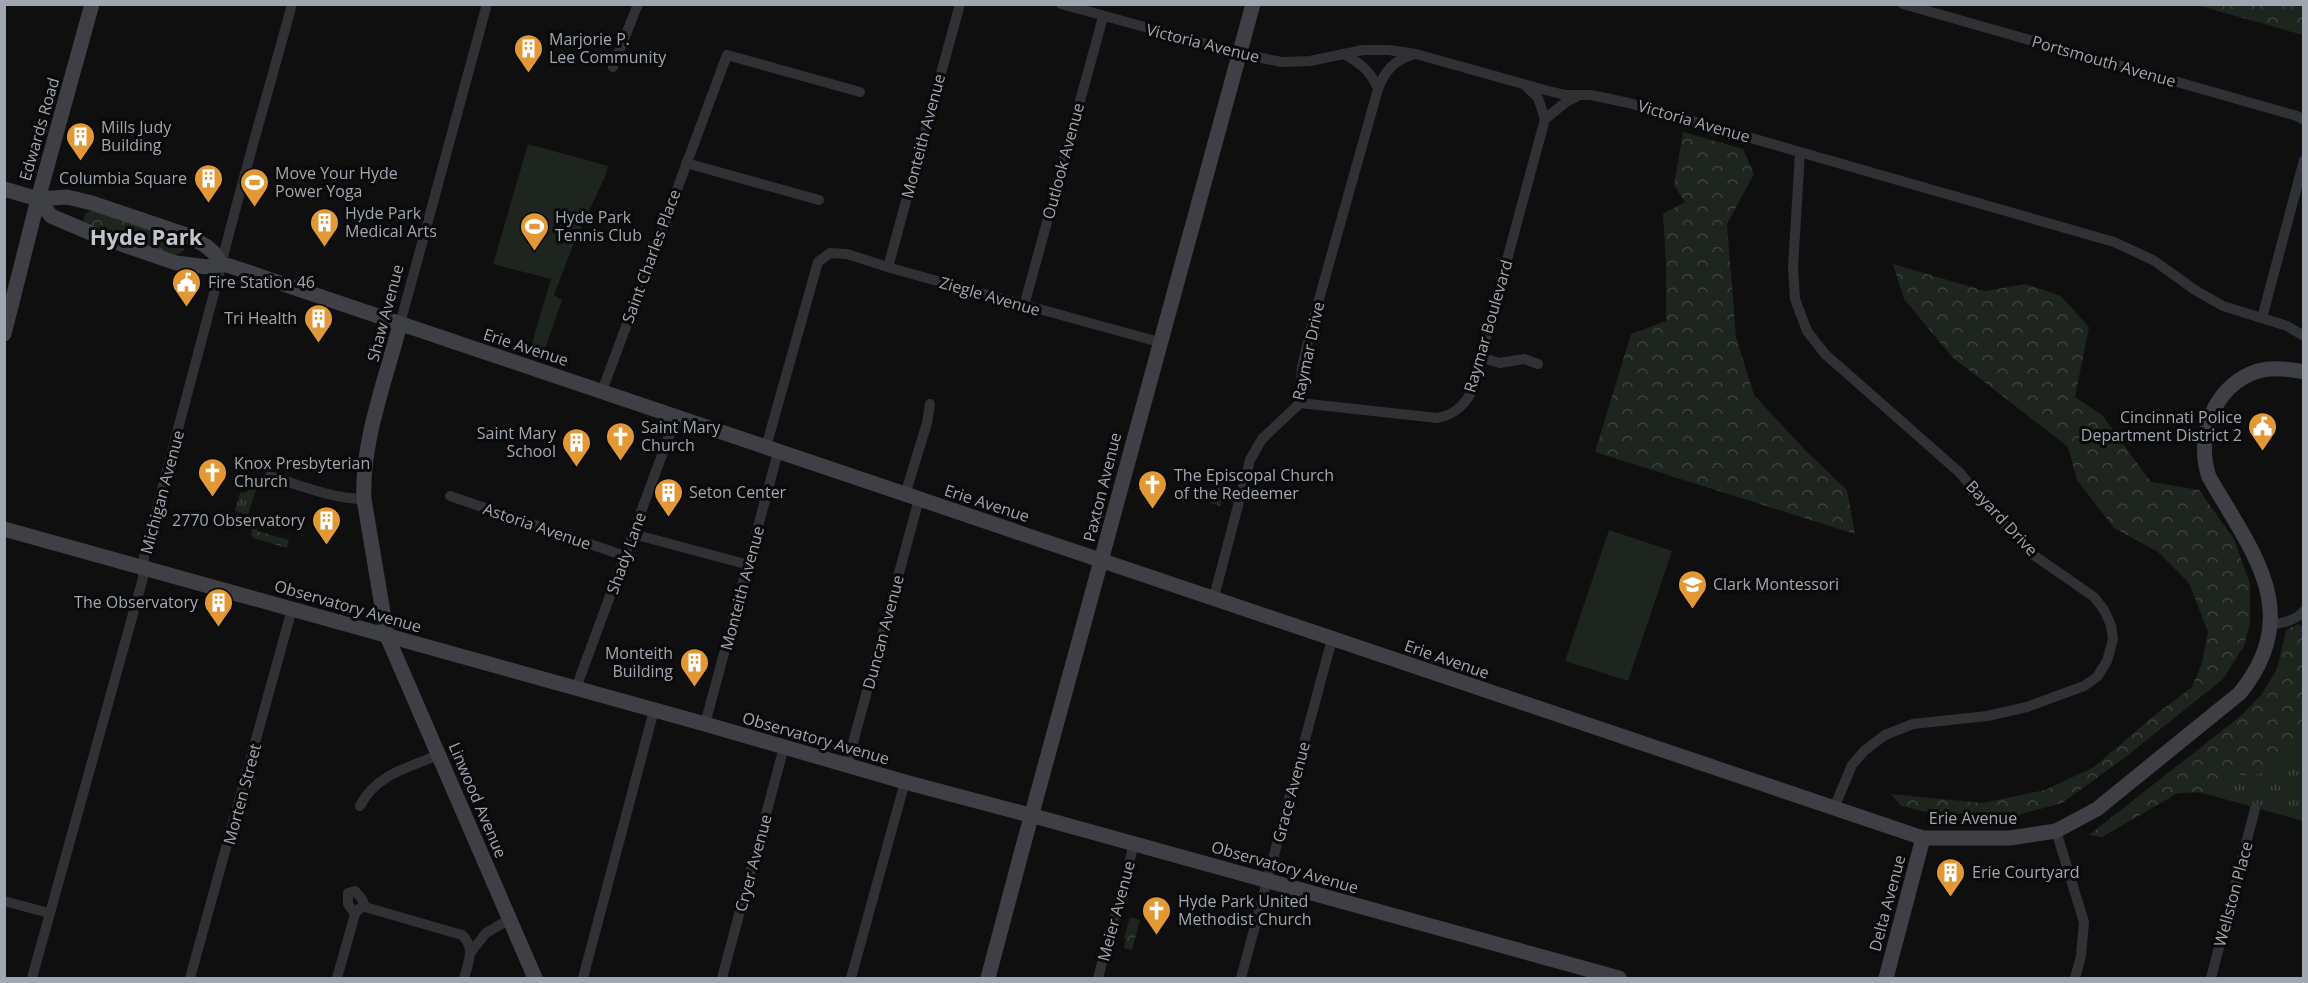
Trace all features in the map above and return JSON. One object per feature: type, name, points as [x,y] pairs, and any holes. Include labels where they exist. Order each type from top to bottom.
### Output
[{"type":"street","name":"Edwards Road","points":[[4,334],[38,199],[92,4]]},
{"type":"street","name":"Michigan Avenue","points":[[32,978],[140,589],[144,557],[224,246],[292,4]]},
{"type":"street","name":"Shaw Avenue","points":[[387,636],[364,499],[367,451],[487,4]]},
{"type":"street","points":[[613,67],[638,4]]},
{"type":"street","name":"Monteith Avenue","points":[[888,267],[960,4]]},
{"type":"street","name":"Victoria Avenue","points":[[1061,4],[1239,53],[1281,62],[1310,61],[1363,50],[1389,50],[1416,54],[1565,95],[1591,95],[1629,103],[2114,242],[2153,260],[2194,290],[2223,306],[2287,326],[2304,336]]},
{"type":"street","name":"Paxton Avenue","points":[[988,978],[1159,342],[1253,4]]},
{"type":"street","name":"Portsmouth Avenue","points":[[1903,4],[2297,116],[2304,120]]},
{"type":"street","name":"Outlook Avenue","points":[[1024,306],[1103,17]]},
{"type":"street","points":[[1344,54],[1365,66],[1374,77],[1378,90]]},
{"type":"street","name":"Raymar Drive","points":[[1214,597],[1250,460],[1262,439],[1300,403],[1302,367],[1311,328],[1383,76],[1399,59],[1416,54]]},
{"type":"street","name":"Saint Charles Place","points":[[602,391],[727,55],[860,92]]},
{"type":"street","points":[[1525,85],[1538,98],[1545,119],[1566,102],[1578,96]]},
{"type":"street","name":"Raymar Boulevard","points":[[1300,403],[1437,418],[1454,413],[1467,401],[1545,119]]},
{"type":"street","name":"Bayard Drive","points":[[1800,152],[1793,267],[1795,299],[1807,331],[1825,354],[1959,472],[2015,537],[2035,556],[2094,597],[2104,610],[2111,626],[2113,639],[2107,661],[2097,677],[2084,686],[2027,707],[1987,716],[1913,724],[1885,735],[1864,751],[1852,765],[1834,808]]},
{"type":"street","points":[[2262,318],[2304,160]]},
{"type":"street","points":[[686,163],[819,200]]},
{"type":"street","name":"Erie Avenue","points":[[4,189],[38,199],[67,197],[92,203],[184,234],[206,246],[221,264]]},
{"type":"street","name":"Erie Avenue","points":[[38,199],[51,216],[85,231],[176,263],[208,267],[221,264],[1923,837],[2010,838],[2056,831],[2097,809],[2240,693],[2260,664],[2269,639],[2271,612],[2266,581],[2207,470],[2205,434],[2212,411],[2218,402],[2234,384],[2246,376],[2268,369],[2304,372]]},
{"type":"street","points":[[85,231],[79,225],[78,220],[84,208],[92,203]]},
{"type":"street","points":[[176,263],[186,255],[189,246],[184,234]]},
{"type":"street","name":"Ziegle Avenue","points":[[822,257],[838,252],[1159,342]]},
{"type":"street","name":"Monteith Avenue","points":[[705,724],[749,565],[772,449],[818,262],[822,257]]},
{"type":"street","points":[[1479,357],[1500,363],[1524,359],[1538,364]]},
{"type":"street","name":"Duncan Avenue","points":[[847,765],[912,497],[930,404]]},
{"type":"street","name":"Shady Lane","points":[[576,688],[676,417]]},
{"type":"street","points":[[270,476],[313,489],[354,499],[364,499]]},
{"type":"street","name":"Astoria Avenue","points":[[450,496],[625,556]]},
{"type":"street","name":"Observatory Avenue","points":[[4,529],[905,782],[1619,978]]},
{"type":"street","points":[[633,534],[749,565]]},
{"type":"street","name":"Morten Street","points":[[190,978],[292,609]]},
{"type":"street","points":[[2271,624],[2281,624],[2300,616],[2304,611]]},
{"type":"street","name":"Linwood Avenue","points":[[387,636],[535,978]]},
{"type":"street","name":"Grace Avenue","points":[[1241,978],[1332,639]]},
{"type":"street","points":[[583,978],[654,710]]},
{"type":"street","name":"Cryer Avenue","points":[[722,978],[784,747]]},
{"type":"street","points":[[360,806],[373,786],[388,776],[439,754]]},
{"type":"street","points":[[851,978],[905,782]]},
{"type":"street","name":"Wellston Place","points":[[2211,978],[2255,809]]},
{"type":"street","points":[[2056,831],[2084,922],[2081,956],[2075,978]]},
{"type":"street","name":"Delta Avenue","points":[[1886,978],[1923,837]]},
{"type":"street","name":"Meier Avenue","points":[[1098,978],[1134,844]]},
{"type":"street","points":[[355,914],[348,904],[348,893],[355,891],[365,907]]},
{"type":"street","points":[[4,901],[49,913]]},
{"type":"street","points":[[337,978],[355,914],[360,908],[365,907],[462,935],[486,933]]},
{"type":"street","points":[[464,978],[471,952],[486,933],[508,920]]},
{"type":"street","points":[[462,935],[469,942],[471,952]]},
{"type":"green space","points":[[2197,5],[2303,5],[2303,35]]},
{"type":"green space","points":[[1683,132],[1743,149],[1754,174],[1727,224],[1736,337],[1754,395],[1806,451],[1847,490],[1855,534],[1595,452],[1631,334],[1666,321],[1663,214],[1685,202],[1674,185]]},
{"type":"green space","name":"Hyde Park Tennis Club","points":[[528,144],[608,166],[554,295],[562,300],[543,355],[530,350],[551,279],[493,264]]},
{"type":"green space","points":[[94,210],[181,239],[184,249],[173,256],[84,224],[85,214]]},
{"type":"green space","points":[[1893,264],[1985,291],[2026,284],[2061,296],[2089,327],[2075,397],[2102,415],[2151,482],[2199,490],[2234,539],[2250,584],[2250,623],[2244,646],[2223,679],[2123,759],[2062,803],[2014,816],[1927,812],[1901,806],[1891,794],[1983,803],[2045,790],[2094,767],[2192,687],[2202,663],[2208,632],[2189,583],[2158,552],[2114,528],[2077,480],[2068,447],[1952,357],[1904,299]]},
{"type":"green space","points":[[1209,477],[1226,482],[1220,506],[1210,503],[1214,485],[1208,483]]},
{"type":"green space","points":[[250,488],[256,489],[248,515],[235,511],[240,493]]},
{"type":"green space","points":[[249,518],[260,521],[257,531],[289,540],[287,548],[253,538],[252,529],[246,527]]},
{"type":"green space","points":[[1609,530],[1672,551],[1628,681],[1565,661]]},
{"type":"green space","points":[[2298,624],[2304,627],[2303,742],[2289,749],[2281,767],[2254,775],[2227,775],[2215,792],[2178,793],[2102,837],[2089,835],[2242,715],[2261,695],[2277,669],[2286,630]]},
{"type":"green space","points":[[2303,742],[2303,821],[2199,792],[2215,792],[2227,774],[2254,775],[2289,749]]},
{"type":"green space","points":[[1130,917],[1140,920],[1132,950],[1124,948],[1126,939],[1124,938]]},
{"type":"place","name":"Marjorie P. Lee Community","points":[[528,74]]},
{"type":"place","name":"Mills Judy Building","points":[[80,162]]},
{"type":"place","name":"Columbia Square","points":[[208,204]]},
{"type":"place","name":"Move Your Hyde Power Yoga","points":[[254,208]]},
{"type":"place","name":"Hyde Park Medical Arts","points":[[324,248]]},
{"type":"place","name":"Hyde Park Tennis Club","points":[[534,252]]},
{"type":"place","name":"Fire Station 46","points":[[187,308]]},
{"type":"place","name":"Tri Health","points":[[318,344]]},
{"type":"place","name":"Cincinnati Police Department District 2","points":[[2263,452]]},
{"type":"place","name":"Saint Mary Church","points":[[620,462]]},
{"type":"place","name":"Saint Mary School","points":[[577,468]]},
{"type":"place","name":"Knox Presbyterian Church","points":[[213,498]]},
{"type":"place","name":"The Episcopal Church of the Redeemer","points":[[1153,510]]},
{"type":"place","name":"Seton Center","points":[[668,518]]},
{"type":"place","name":"2770 Observatory","points":[[326,546]]},
{"type":"place","name":"Clark Montessori","points":[[1692,610]]},
{"type":"place","name":"The Observatory","points":[[219,628]]},
{"type":"place","name":"Monteith Building","points":[[694,688]]},
{"type":"place","name":"Erie Courtyard","points":[[1951,898]]},
{"type":"place","name":"Hyde Park United Methodist Church","points":[[1157,936]]},
{"type":"district","name":"Hyde Park","points":[[146,237]]}]
